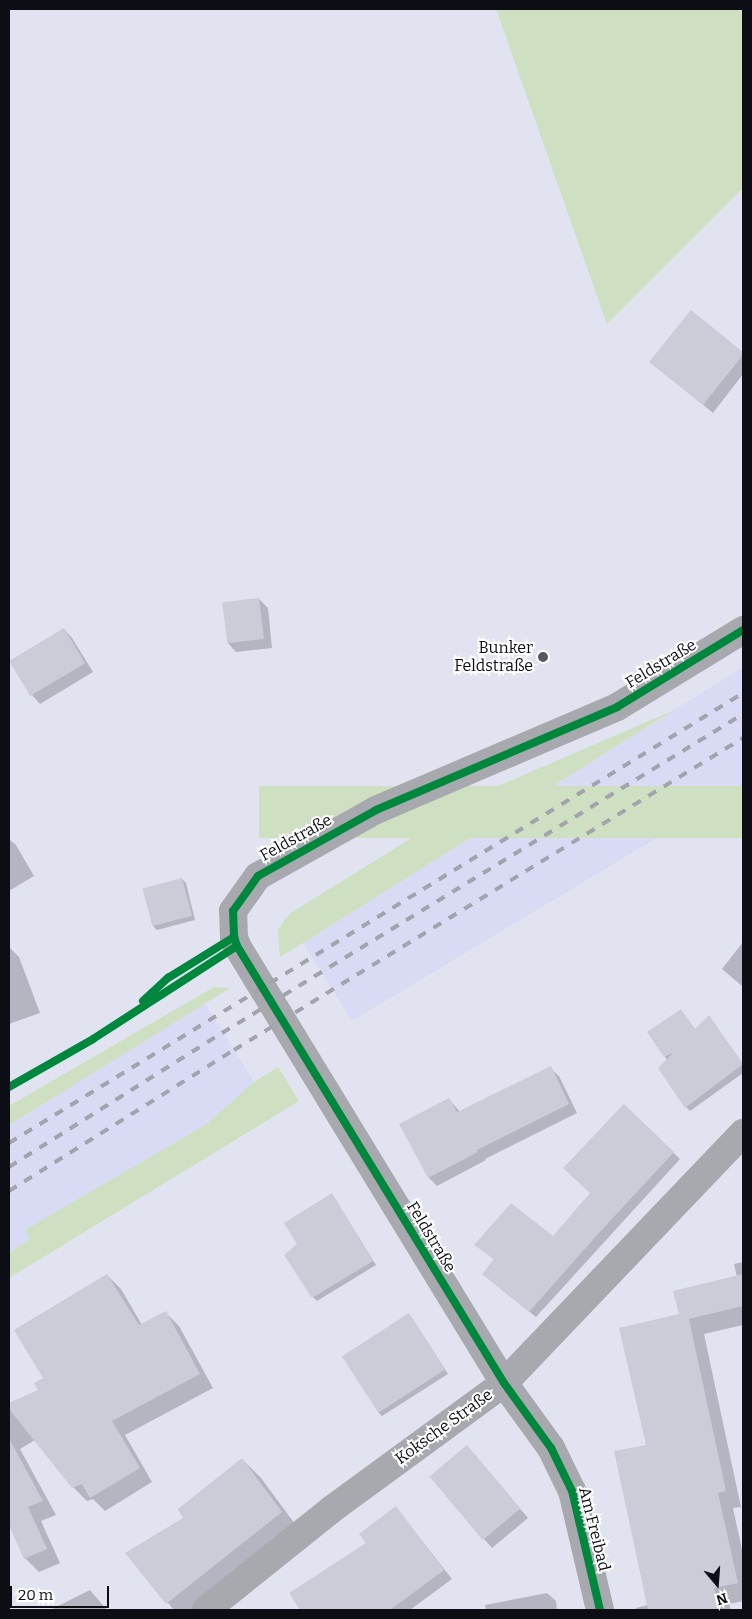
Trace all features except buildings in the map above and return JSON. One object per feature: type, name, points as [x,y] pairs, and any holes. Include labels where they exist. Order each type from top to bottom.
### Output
[{"type":"street","name":"Feldstraße","points":[[504,1383],[237,946],[234,938],[233,910],[258,876],[376,810],[617,707],[743,630]]},
{"type":"street","name":"Koksche Straße","points":[[206,1610],[332,1509],[504,1383],[743,1133]]},
{"type":"street","name":"Am Freibad","points":[[504,1383],[551,1448],[572,1491],[600,1610]]},
{"type":"shaded area","points":[[743,667],[743,786],[352,1021],[303,943]]},
{"type":"shaded area","points":[[205,1003],[254,1082],[205,1125],[26,1230],[31,1239],[9,1253],[9,1125]]},
{"type":"green space","points":[[496,9],[743,9],[743,188],[607,324]]},
{"type":"green space","points":[[674,710],[280,957],[278,929],[289,914],[489,790]]},
{"type":"green space","points":[[259,786],[743,786],[743,838],[259,838]]},
{"type":"green space","points":[[214,987],[230,988],[9,1125],[9,1106]]},
{"type":"green space","points":[[278,1067],[299,1101],[9,1278],[9,1253],[30,1239],[25,1230],[205,1125],[254,1082]]},
{"type":"railway","points":[[9,1143],[743,693]]},
{"type":"railway","points":[[9,1167],[222,1033],[743,714]]},
{"type":"railway","points":[[9,1191],[234,1050],[743,738]]},
{"type":"cycle path","points":[[600,1610],[572,1491],[551,1448],[504,1383],[237,946],[234,937],[233,911],[258,876],[376,810],[617,707],[743,630]]},
{"type":"cycle path","points":[[143,1001],[168,978],[234,937]]},
{"type":"cycle path","points":[[9,1087],[93,1039],[237,946]]},
{"type":"place","name":"Bunker Feldstraße","points":[[543,657]]}]
